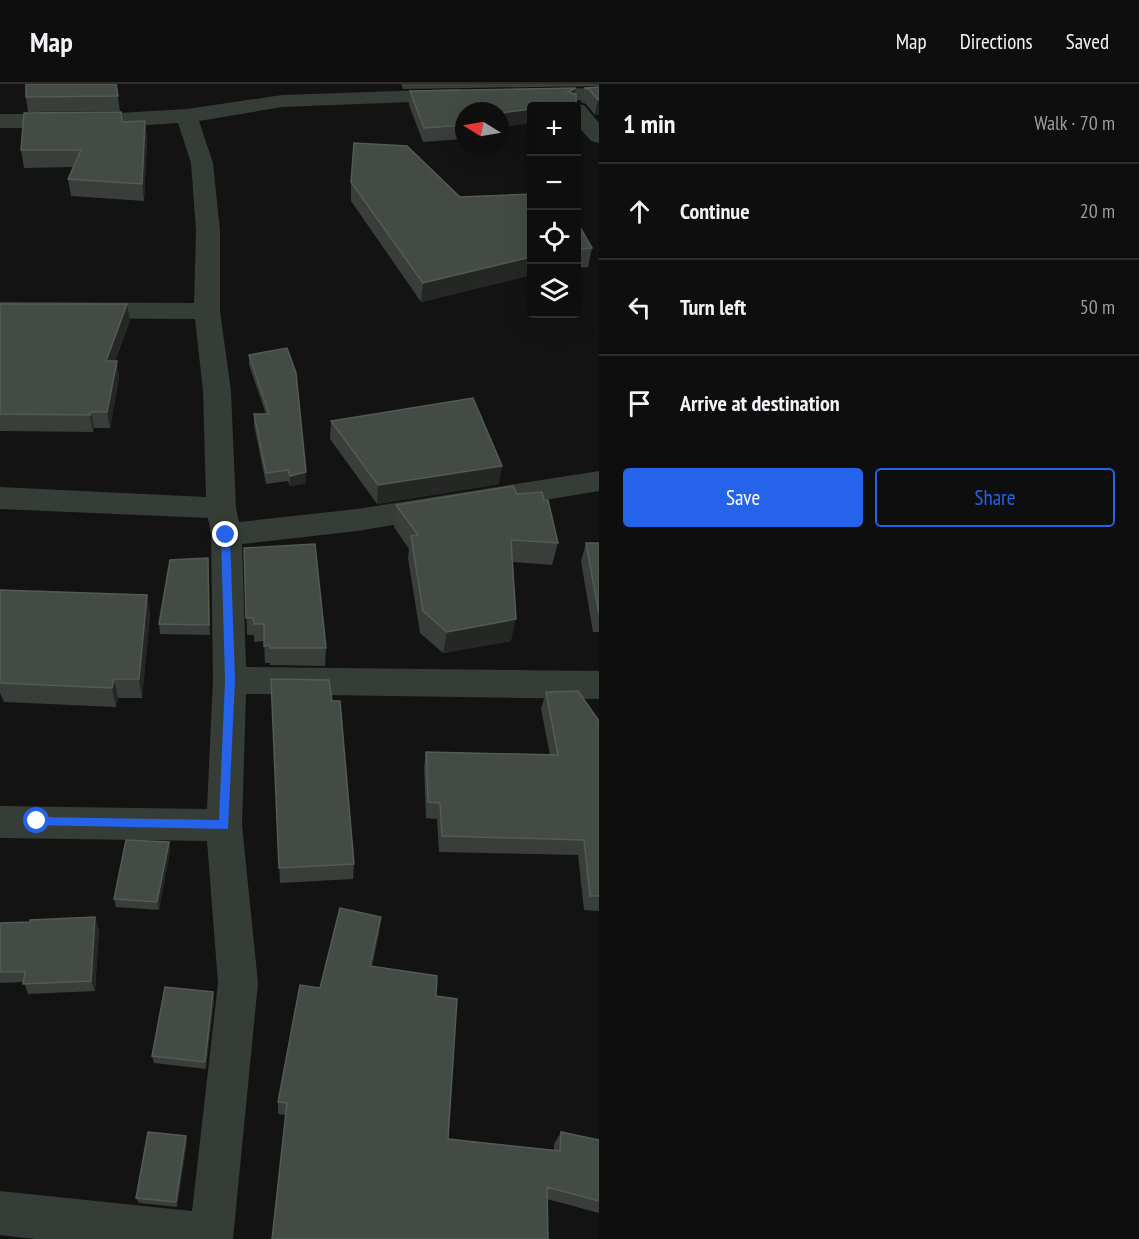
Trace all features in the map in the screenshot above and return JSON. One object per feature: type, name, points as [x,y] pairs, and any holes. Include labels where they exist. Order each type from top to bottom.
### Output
[{"type":"street","points":[[577,102],[599,94]]},
{"type":"street","points":[[0,121],[102,121],[188,116],[282,101],[481,95]]},
{"type":"street","points":[[516,95],[559,102]]},
{"type":"street","points":[[581,115],[599,136]]},
{"type":"street","points":[[0,1213],[211,1237],[237,983],[224,825],[230,680],[217,391],[207,311],[208,231],[202,163],[188,116]]},
{"type":"street","points":[[0,310],[207,311]]},
{"type":"street","points":[[0,498],[224,521],[357,520],[599,481]]},
{"type":"street","points":[[230,680],[599,685]]},
{"type":"street","points":[[0,822],[224,825]]},
{"type":"building","points":[[26,84],[116,84],[118,96],[26,97]]},
{"type":"building","points":[[599,87],[599,100],[589,89],[584,88]]},
{"type":"building","points":[[576,88],[568,92],[576,94],[576,102],[527,102],[527,110],[509,112],[509,102],[455,102],[455,126],[424,128],[410,91]]},
{"type":"building","points":[[121,112],[122,122],[145,121],[142,184],[68,179],[81,150],[21,150],[24,113]]},
{"type":"building","points":[[354,143],[407,146],[460,197],[527,194],[527,258],[423,283],[351,182]]},
{"type":"building","points":[[581,229],[592,248],[581,249]]},
{"type":"building","points":[[0,304],[127,304],[106,361],[117,361],[107,412],[91,412],[90,415],[0,414]]},
{"type":"building","points":[[287,348],[296,373],[306,472],[290,476],[288,470],[266,473],[254,414],[269,414],[249,355]]},
{"type":"building","points":[[473,398],[502,466],[378,485],[331,421]]},
{"type":"building","points":[[513,486],[517,494],[542,492],[544,500],[548,500],[558,543],[511,540],[516,619],[447,632],[423,611],[411,536],[418,535],[396,505]]},
{"type":"building","points":[[586,543],[599,543],[599,614]]},
{"type":"building","points":[[315,544],[326,648],[270,648],[270,645],[264,646],[264,624],[254,624],[253,618],[246,618],[244,548]]},
{"type":"building","points":[[208,558],[209,625],[159,624],[170,560]]},
{"type":"building","points":[[0,590],[147,595],[139,679],[114,679],[112,688],[0,683]]},
{"type":"building","points":[[271,679],[329,680],[332,701],[340,701],[354,864],[279,868]]},
{"type":"building","points":[[578,691],[599,721],[599,896],[590,896],[584,840],[442,836],[440,803],[428,802],[426,752],[558,755],[546,692]]},
{"type":"building","points":[[126,840],[169,842],[157,902],[114,899]]},
{"type":"building","points":[[340,908],[381,917],[370,966],[437,976],[436,996],[457,999],[448,1139],[560,1151],[561,1132],[599,1140],[599,1201],[547,1187],[548,1239],[272,1239],[287,1103],[278,1102],[300,985],[320,988]]},
{"type":"building","points":[[95,917],[91,981],[23,984],[25,972],[0,972],[0,923]]},
{"type":"building","points":[[165,987],[213,992],[205,1062],[152,1056]]},
{"type":"building","points":[[148,1132],[186,1136],[176,1202],[136,1198]]},
{"type":"route","points":[[37,821],[224,825],[230,680],[226,535]]}]
